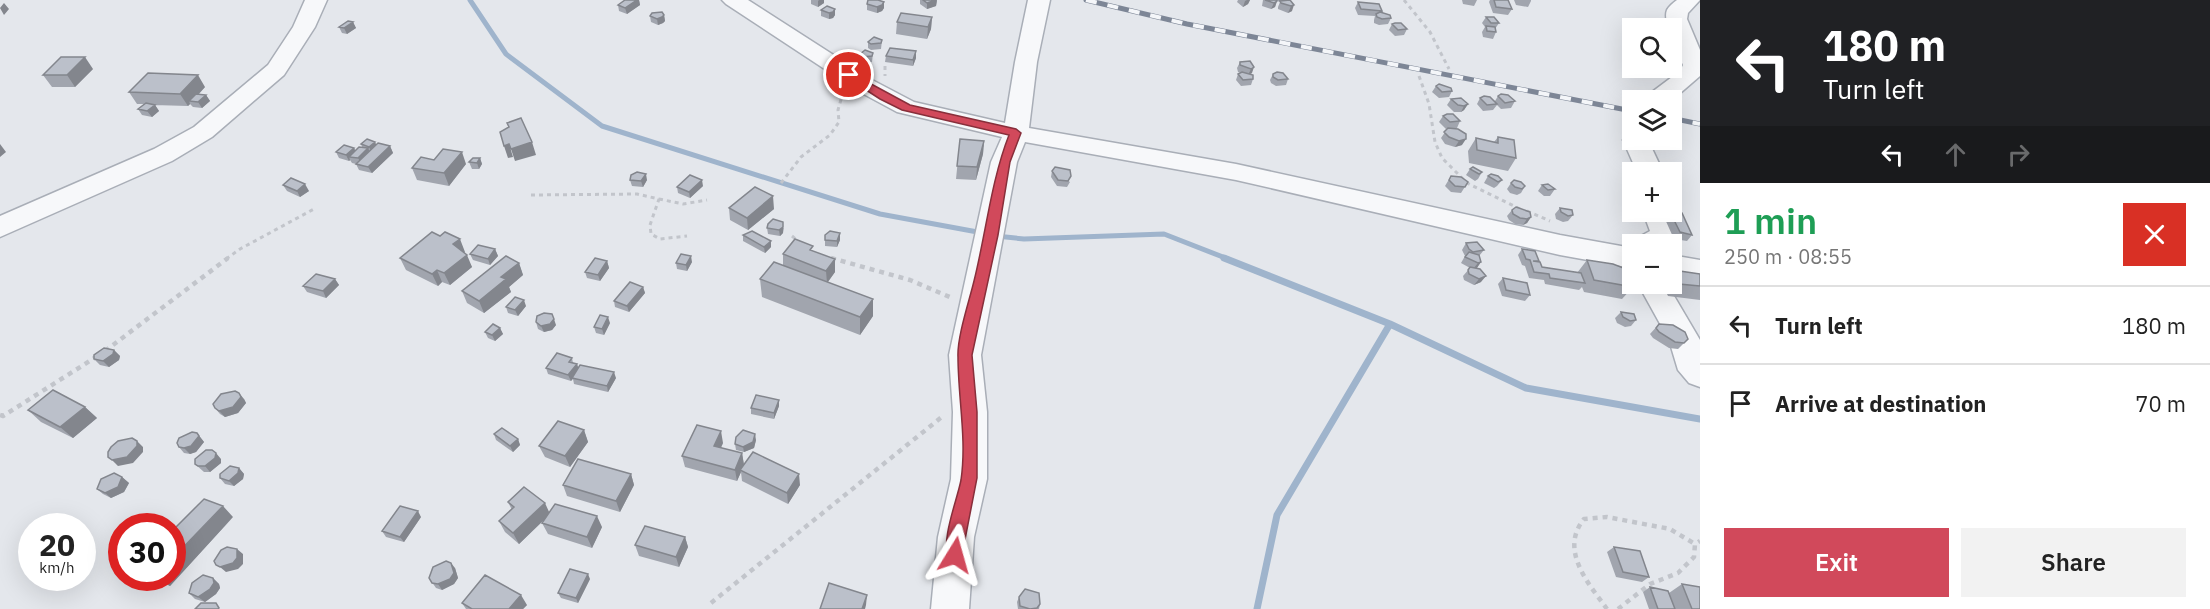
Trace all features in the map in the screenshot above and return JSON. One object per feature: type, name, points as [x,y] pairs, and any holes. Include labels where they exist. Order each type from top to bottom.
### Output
[{"type":"street","points":[[0,227],[163,155],[202,132],[276,70],[304,27],[316,0]]},
{"type":"street","points":[[733,0],[866,86],[906,107],[1016,133],[1236,172],[1560,245],[1622,256]]},
{"type":"street","points":[[950,609],[956,537],[969,478],[970,412],[964,355],[1004,162],[1016,133],[1026,62],[1039,0]]},
{"type":"street","points":[[1670,90],[1689,75],[1695,65],[1676,19],[1677,11],[1690,0]]},
{"type":"street","points":[[1682,267],[1700,270]]},
{"type":"street","points":[[1658,294],[1684,340],[1689,360],[1700,374]]},
{"type":"path","points":[[1404,0],[1423,19],[1434,36],[1449,69]]},
{"type":"path","points":[[780,183],[801,157],[830,135],[839,122],[837,110],[842,96],[885,76],[885,66]]},
{"type":"path","points":[[1419,76],[1429,104],[1435,142],[1442,158],[1467,183],[1506,204],[1556,224]]},
{"type":"path","points":[[531,195],[637,194],[670,204],[687,206],[707,200]]},
{"type":"path","points":[[659,199],[650,225],[651,234],[660,239],[687,236]]},
{"type":"path","points":[[0,415],[3,416],[118,342],[240,249],[314,209]]},
{"type":"path","points":[[792,236],[801,244]]},
{"type":"path","points":[[830,258],[910,280],[975,308]]},
{"type":"path","points":[[711,603],[936,420],[949,413],[970,412]]},
{"type":"path","points":[[1607,609],[1588,582],[1573,551],[1575,532],[1584,519],[1607,517],[1670,529],[1697,543],[1694,557],[1678,573],[1650,584],[1618,609]]},
{"type":"building","points":[[625,0],[637,0],[625,8],[618,5]]},
{"type":"building","points":[[868,0],[884,2],[877,7],[867,4]]},
{"type":"building","points":[[1290,0],[1294,5],[1280,1]]},
{"type":"building","points":[[1494,0],[1508,0],[1512,9],[1496,7]]},
{"type":"building","points":[[1358,2],[1379,4],[1382,11],[1361,9]]},
{"type":"building","points":[[827,6],[835,9],[829,13],[821,10]]},
{"type":"building","points":[[662,12],[664,15],[657,19],[650,16],[652,13]]},
{"type":"building","points":[[1380,12],[1390,15],[1391,18],[1377,17],[1376,14]]},
{"type":"building","points":[[901,13],[932,17],[928,27],[897,22]]},
{"type":"building","points":[[1486,17],[1494,17],[1499,23],[1491,23]]},
{"type":"building","points":[[348,21],[353,22],[344,28],[339,27]]},
{"type":"building","points":[[1401,23],[1407,29],[1398,30],[1392,24]]},
{"type":"building","points":[[1486,26],[1495,27],[1496,32],[1487,31]]},
{"type":"building","points":[[874,37],[882,40],[881,43],[868,42]]},
{"type":"building","points":[[890,48],[916,51],[913,60],[886,56]]},
{"type":"building","points":[[865,50],[873,53],[872,56],[859,55]]},
{"type":"building","points":[[61,57],[85,57],[67,75],[43,75]]},
{"type":"building","points":[[1250,61],[1254,67],[1251,69],[1240,65],[1240,62]]},
{"type":"building","points":[[1242,72],[1253,75],[1253,79],[1243,80],[1238,74]]},
{"type":"building","points":[[148,73],[198,75],[180,94],[129,92]]},
{"type":"building","points":[[1283,73],[1288,79],[1278,80],[1273,77],[1273,74]]},
{"type":"building","points":[[1439,84],[1451,88],[1452,91],[1442,92],[1436,86]]},
{"type":"building","points":[[196,94],[206,95],[198,102],[189,101]]},
{"type":"building","points":[[1508,95],[1515,101],[1505,103],[1498,96]]},
{"type":"building","points":[[1490,97],[1497,104],[1487,105],[1480,98]]},
{"type":"building","points":[[1461,98],[1468,104],[1458,105],[1451,99]]},
{"type":"building","points":[[146,103],[155,105],[147,111],[138,109]]},
{"type":"building","points":[[1453,114],[1460,121],[1450,122],[1443,116]]},
{"type":"building","points":[[521,118],[532,142],[511,149],[509,144],[504,146],[500,132],[509,127],[507,123]]},
{"type":"building","points":[[1448,128],[1458,129],[1466,134],[1466,139],[1459,141],[1449,137],[1444,132]]},
{"type":"building","points":[[1498,137],[1514,140],[1516,158],[1477,150],[1476,138],[1498,143]]},
{"type":"building","points":[[367,139],[375,142],[369,147],[361,144]]},
{"type":"building","points":[[960,139],[984,141],[977,167],[957,166]]},
{"type":"building","points":[[378,143],[390,146],[368,167],[356,164]]},
{"type":"building","points":[[344,145],[354,148],[346,155],[336,152]]},
{"type":"building","points":[[359,147],[368,148],[358,158],[349,157]]},
{"type":"building","points":[[443,149],[462,152],[444,173],[412,168],[421,157],[434,160]]},
{"type":"building","points":[[473,158],[480,158],[477,163],[469,162]]},
{"type":"building","points":[[1055,167],[1070,170],[1071,176],[1068,181],[1058,180],[1052,171]]},
{"type":"building","points":[[1473,167],[1482,172],[1479,174],[1470,169]]},
{"type":"building","points":[[637,172],[646,174],[641,181],[630,180],[631,175]]},
{"type":"building","points":[[1491,174],[1502,180],[1498,182],[1488,176]]},
{"type":"building","points":[[690,175],[702,180],[689,192],[677,187]]},
{"type":"building","points":[[1451,176],[1461,177],[1468,182],[1465,187],[1455,186],[1449,180]]},
{"type":"building","points":[[291,178],[305,184],[297,191],[283,185]]},
{"type":"building","points":[[1514,180],[1525,186],[1522,189],[1515,187],[1511,183]]},
{"type":"building","points":[[1548,184],[1555,189],[1548,190],[1542,185]]},
{"type":"building","points":[[755,187],[773,196],[747,218],[729,208]]},
{"type":"building","points":[[1516,207],[1530,212],[1531,217],[1520,218],[1513,214],[1512,210]]},
{"type":"building","points":[[1560,208],[1572,210],[1573,215],[1568,216],[1561,212]]},
{"type":"building","points":[[1682,213],[1692,235],[1680,232],[1675,222],[1682,222]]},
{"type":"building","points":[[773,219],[783,222],[783,227],[779,230],[767,228]]},
{"type":"building","points":[[752,231],[771,241],[764,247],[743,235]]},
{"type":"building","points":[[830,231],[840,233],[837,241],[825,240],[825,235]]},
{"type":"building","points":[[432,232],[440,236],[445,232],[460,239],[453,244],[467,255],[444,273],[437,270],[432,274],[400,258]]},
{"type":"building","points":[[795,239],[813,246],[810,250],[835,259],[826,271],[783,254]]},
{"type":"building","points":[[1477,242],[1484,250],[1473,252],[1466,243]]},
{"type":"building","points":[[478,245],[495,249],[488,259],[470,254]]},
{"type":"building","points":[[1522,249],[1535,251],[1539,261],[1533,261],[1540,262],[1542,267],[1581,273],[1585,283],[1550,278],[1549,274],[1534,272],[1530,260],[1526,259]]},
{"type":"building","points":[[1469,252],[1479,255],[1481,262],[1478,263],[1465,257]]},
{"type":"building","points":[[681,254],[691,256],[686,265],[676,263]]},
{"type":"building","points":[[506,256],[519,263],[501,277],[506,279],[479,301],[462,291]]},
{"type":"building","points":[[595,258],[607,261],[598,275],[585,272]]},
{"type":"building","points":[[1587,260],[1622,267],[1622,285],[1594,280]]},
{"type":"building","points":[[774,262],[873,299],[860,317],[760,279]]},
{"type":"building","points":[[1470,267],[1480,269],[1486,276],[1479,279],[1469,274]]},
{"type":"building","points":[[1682,271],[1700,274],[1700,286],[1682,284]]},
{"type":"building","points":[[316,274],[335,279],[323,291],[303,286]]},
{"type":"building","points":[[1503,278],[1527,283],[1530,295],[1506,290]]},
{"type":"building","points":[[630,282],[643,287],[627,306],[614,301]]},
{"type":"building","points":[[515,297],[524,300],[515,310],[506,307]]},
{"type":"building","points":[[1621,312],[1634,314],[1636,320],[1630,321],[1623,317]]},
{"type":"building","points":[[544,313],[552,314],[554,319],[550,324],[541,326],[536,322],[537,316]]},
{"type":"building","points":[[600,315],[608,317],[602,329],[594,327]]},
{"type":"building","points":[[493,324],[500,328],[492,335],[485,332]]},
{"type":"building","points":[[1659,324],[1673,325],[1685,332],[1688,339],[1684,343],[1675,342],[1659,332],[1656,328]]},
{"type":"building","points":[[104,348],[114,350],[113,354],[103,361],[94,359],[94,355]]},
{"type":"building","points":[[557,353],[572,358],[569,362],[577,364],[568,375],[546,368]]},
{"type":"building","points":[[580,365],[614,372],[607,386],[572,378]]},
{"type":"building","points":[[53,390],[85,407],[60,427],[28,410]]},
{"type":"building","points":[[235,391],[241,397],[233,407],[219,411],[215,408],[213,404],[221,394]]},
{"type":"building","points":[[756,395],[779,400],[774,413],[751,408]]},
{"type":"building","points":[[558,421],[584,430],[565,456],[539,446]]},
{"type":"building","points":[[697,425],[721,431],[714,446],[742,453],[735,470],[682,456]]},
{"type":"building","points":[[502,428],[518,439],[510,446],[494,434]]},
{"type":"building","points":[[743,430],[755,434],[753,442],[743,447],[735,444],[736,437]]},
{"type":"building","points":[[192,432],[199,436],[191,446],[179,447],[177,443],[179,438]]},
{"type":"building","points":[[132,438],[137,441],[137,446],[127,457],[112,460],[108,457],[111,447],[118,441]]},
{"type":"building","points":[[206,450],[216,453],[215,458],[205,466],[198,466],[195,464],[195,459]]},
{"type":"building","points":[[753,452],[799,474],[787,493],[740,470]]},
{"type":"building","points":[[578,459],[631,474],[616,501],[563,485]]},
{"type":"building","points":[[230,466],[239,468],[238,473],[229,481],[220,478],[220,474]]},
{"type":"building","points":[[114,473],[122,477],[118,487],[105,493],[97,489],[101,479]]},
{"type":"building","points":[[524,487],[545,503],[513,533],[499,521],[514,507],[508,502]]},
{"type":"building","points":[[204,499],[223,506],[186,544],[186,517]]},
{"type":"building","points":[[555,504],[597,516],[587,537],[542,523]]},
{"type":"building","points":[[400,506],[418,511],[400,537],[382,531]]},
{"type":"building","points":[[645,526],[685,537],[676,557],[635,545]]},
{"type":"building","points":[[227,547],[237,549],[237,558],[233,563],[220,567],[214,561],[221,550]]},
{"type":"building","points":[[1614,547],[1640,551],[1649,577],[1623,572]]},
{"type":"building","points":[[446,561],[451,563],[454,573],[450,579],[438,584],[432,583],[429,578],[433,567]]},
{"type":"building","points":[[570,569],[588,574],[576,598],[558,593]]},
{"type":"building","points":[[203,575],[213,578],[214,583],[210,589],[198,597],[189,593],[192,583]]},
{"type":"building","points":[[485,575],[521,595],[509,609],[472,609],[462,603]]},
{"type":"building","points":[[829,583],[867,595],[862,609],[820,609]]},
{"type":"building","points":[[1682,584],[1700,587],[1700,609],[1692,609]]},
{"type":"building","points":[[1650,587],[1668,591],[1675,609],[1658,609]]},
{"type":"building","points":[[1025,589],[1039,593],[1040,604],[1037,608],[1030,609],[1020,606],[1019,597]]},
{"type":"building","points":[[201,603],[216,603],[219,608],[195,609]]},
{"type":"waterway","points":[[470,0],[506,54],[602,126],[880,214],[983,233]]},
{"type":"waterway","points":[[996,236],[1024,239],[1164,234],[1228,259]]},
{"type":"waterway","points":[[1224,258],[1390,324]]},
{"type":"waterway","points":[[1257,609],[1277,515],[1390,324]]},
{"type":"waterway","points":[[1390,324],[1526,388],[1700,419]]},
{"type":"railway","points":[[1086,0],[1187,24],[1622,109]]},
{"type":"railway","points":[[1682,120],[1700,124]]},
{"type":"route","points":[[849,75],[884,97],[906,107],[1016,133],[1004,162],[1001,188],[964,355],[970,412],[969,478],[956,537],[955,555]]}]
